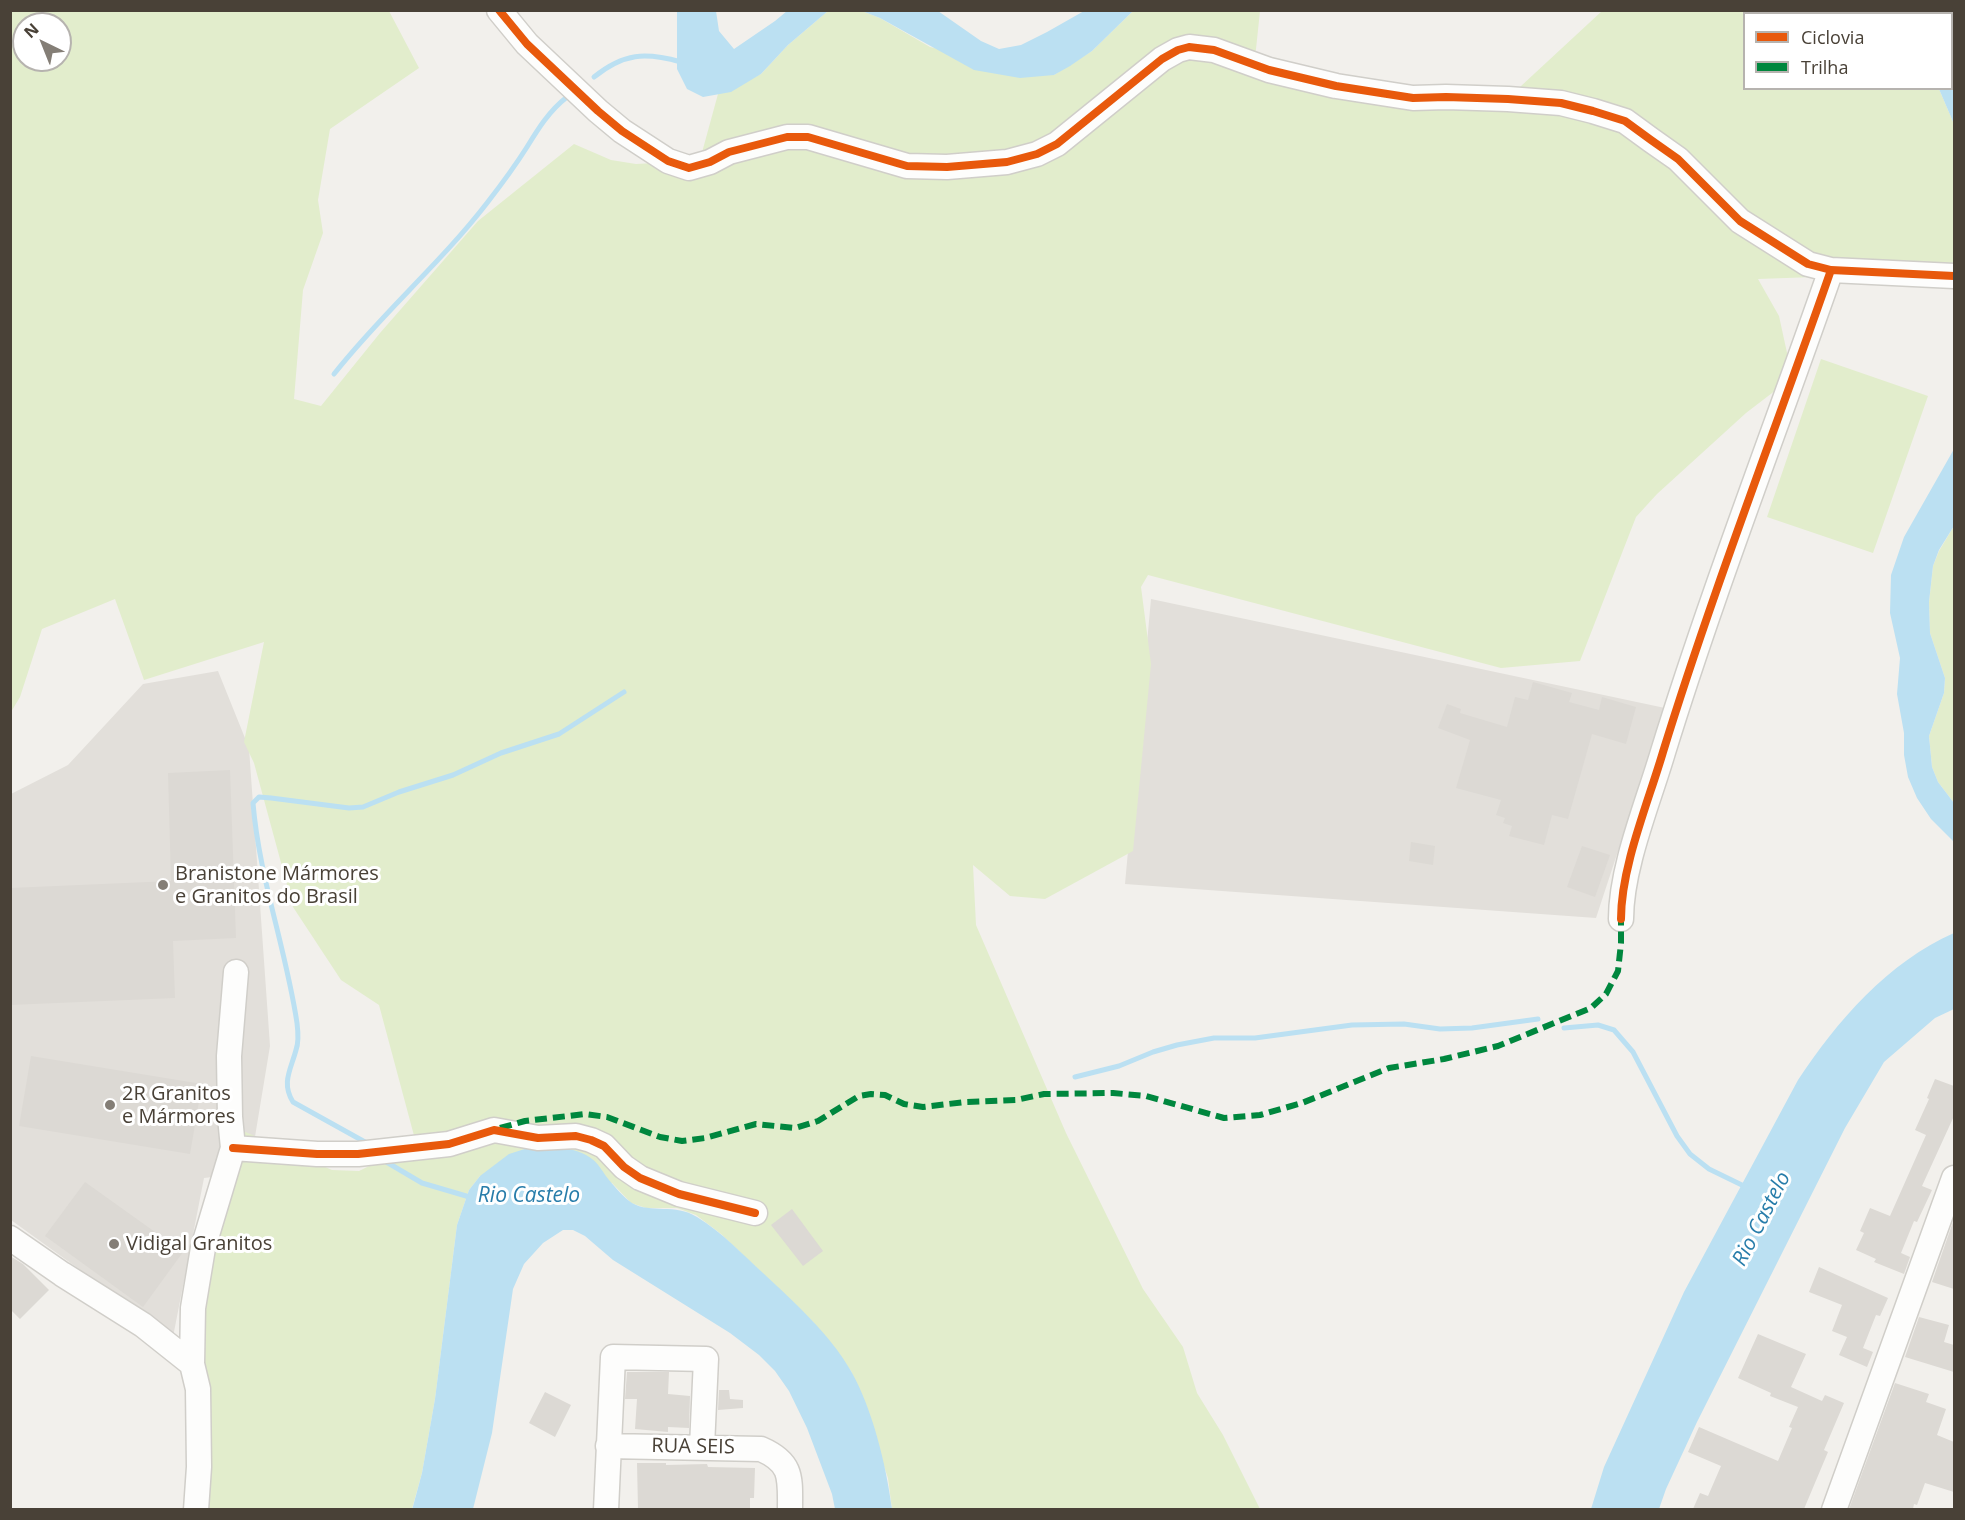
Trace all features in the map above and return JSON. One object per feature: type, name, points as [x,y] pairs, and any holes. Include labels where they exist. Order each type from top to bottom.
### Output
[{"type":"street","points":[[499,10],[527,44],[598,111],[668,161],[689,168],[710,162],[744,147],[786,137],[808,137],[907,166],[957,166],[1007,162],[1037,154],[1057,144],[1162,59],[1189,47],[1214,50],[1269,70],[1336,86],[1413,98],[1446,96],[1561,103],[1593,111],[1625,121],[1678,159],[1740,221],[1808,264],[1831,270],[1954,276]]},
{"type":"street","points":[[1621,920],[1621,903],[1631,855],[1680,698],[1831,270]]},
{"type":"street","points":[[196,1509],[199,1467],[198,1389],[192,1364],[193,1308],[203,1248],[233,1148],[229,1056],[236,972]]},
{"type":"street","points":[[233,1148],[317,1154],[358,1154],[449,1144],[494,1130],[538,1138],[576,1137],[604,1146],[624,1167],[640,1178],[679,1194],[755,1213]]},
{"type":"street","points":[[1834,1509],[1954,1178]]},
{"type":"street","points":[[10,1238],[143,1325],[192,1364]]},
{"type":"street","points":[[606,1509],[613,1357],[706,1359],[702,1446]]},
{"type":"street","name":"RUA SEIS","points":[[608,1446],[702,1446],[761,1449],[777,1456],[786,1466],[790,1485],[790,1509]]},
{"type":"shaded area","points":[[1151,599],[1665,708],[1596,918],[1125,884]]},
{"type":"shaded area","points":[[218,671],[249,748],[270,1046],[249,1173],[204,1178],[173,1337],[11,1220],[11,794],[68,765],[143,684]]},
{"type":"green space","points":[[11,11],[389,11],[419,68],[330,129],[318,200],[323,233],[303,290],[294,399],[321,406],[380,333],[478,221],[574,144],[611,160],[636,164],[654,163],[695,178],[718,94],[761,74],[788,45],[828,11],[862,11],[880,18],[930,47],[1054,75],[1092,51],[1133,11],[1260,11],[1254,68],[1507,99],[1602,11],[1927,11],[1743,12],[1743,90],[1939,90],[1954,124],[1954,272],[1758,279],[1779,316],[1789,362],[1776,390],[1746,413],[1657,494],[1636,517],[1580,661],[1501,668],[1148,575],[1141,587],[1151,664],[1133,851],[1045,899],[1010,896],[973,865],[976,925],[1066,1133],[1143,1289],[1183,1347],[1197,1393],[1223,1435],[1260,1509],[892,1509],[888,1478],[851,1371],[813,1322],[721,1234],[696,1215],[677,1208],[646,1208],[631,1203],[612,1183],[480,1176],[469,1190],[457,1225],[435,1399],[422,1473],[412,1509],[202,1509],[193,1303],[241,1130],[332,1170],[359,1171],[416,1143],[379,1005],[341,980],[293,907],[254,763],[244,742],[264,642],[144,680],[115,599],[42,629],[20,697],[11,712]]},
{"type":"green space","points":[[1821,359],[1928,396],[1873,553],[1767,517]]},
{"type":"green space","points":[[1954,526],[1954,803],[1938,782],[1932,767],[1929,736],[1944,693],[1945,678],[1930,633],[1929,602],[1933,566]]},
{"type":"water","points":[[677,11],[716,11],[719,31],[734,49],[787,11],[828,11],[788,45],[761,74],[731,92],[703,97],[687,89],[677,69]]},
{"type":"water","points":[[862,11],[938,11],[981,41],[999,49],[1021,45],[1084,11],[1133,11],[1092,51],[1070,66],[1054,75],[1020,78],[974,70],[880,18]]},
{"type":"water","points":[[1954,11],[1954,124],[1939,90],[1953,90],[1953,12],[1927,12]]},
{"type":"water","points":[[1954,449],[1954,526],[1939,550],[1933,566],[1929,602],[1930,633],[1945,678],[1944,693],[1929,736],[1932,767],[1938,782],[1954,803],[1954,842],[1931,819],[1917,798],[1908,777],[1904,755],[1904,733],[1897,694],[1900,658],[1890,613],[1891,575],[1904,537]]},
{"type":"water","name":"Rio Castelo","points":[[1954,933],[1954,1009],[1935,1018],[1884,1062],[1845,1128],[1697,1422],[1659,1509],[1591,1509],[1604,1467],[1684,1292],[1798,1080],[1830,1036],[1866,995],[1907,960]]},
{"type":"water","name":"Rio Castelo","points":[[531,1147],[563,1148],[579,1152],[595,1161],[609,1180],[632,1203],[647,1208],[680,1210],[697,1217],[732,1244],[799,1307],[842,1357],[859,1386],[878,1438],[892,1509],[835,1509],[832,1494],[807,1428],[789,1391],[775,1371],[759,1355],[730,1333],[613,1260],[585,1236],[573,1230],[563,1230],[543,1243],[524,1264],[513,1289],[492,1433],[473,1509],[412,1510],[422,1473],[435,1399],[457,1225],[469,1190],[480,1176],[509,1154]]},
{"type":"building","points":[[1533,682],[1572,693],[1569,702],[1599,710],[1602,697],[1636,707],[1626,744],[1592,734],[1568,819],[1552,815],[1544,845],[1509,836],[1512,826],[1503,823],[1505,818],[1496,815],[1501,800],[1456,788],[1470,740],[1438,728],[1447,704],[1461,709],[1460,713],[1507,727],[1515,697],[1528,700]]},
{"type":"building","name":"Branistone Mármores e Granitos do Brasil","points":[[230,770],[236,938],[173,941],[175,998],[10,1005],[10,888],[171,881],[168,773]]},
{"type":"building","points":[[1411,842],[1435,846],[1433,865],[1409,861]]},
{"type":"building","points":[[1582,846],[1610,855],[1595,897],[1567,887]]},
{"type":"building","name":"2R Granitos e Mármores","points":[[31,1056],[202,1084],[190,1154],[19,1126]]},
{"type":"building","points":[[1935,1079],[1954,1086],[1954,1116],[1922,1186],[1932,1190],[1917,1222],[1914,1221],[1901,1253],[1910,1257],[1904,1274],[1874,1262],[1876,1259],[1856,1250],[1864,1233],[1860,1231],[1870,1208],[1890,1216],[1926,1135],[1915,1130]]},
{"type":"building","name":"Vidigal Granitos","points":[[85,1182],[183,1252],[143,1307],[45,1236]]},
{"type":"building","points":[[792,1209],[823,1251],[803,1266],[771,1225]]},
{"type":"building","points":[[1954,1219],[1954,1289],[1932,1282]]},
{"type":"building","points":[[10,1256],[23,1264],[49,1290],[20,1319],[10,1309]]},
{"type":"building","points":[[1819,1267],[1888,1298],[1880,1316],[1876,1315],[1863,1348],[1873,1352],[1867,1367],[1839,1355],[1847,1337],[1832,1331],[1842,1305],[1809,1292]]},
{"type":"building","points":[[1919,1317],[1949,1325],[1944,1342],[1954,1345],[1954,1372],[1905,1357]]},
{"type":"building","points":[[1758,1334],[1806,1354],[1791,1387],[1822,1401],[1825,1395],[1844,1403],[1824,1450],[1828,1452],[1804,1509],[1693,1509],[1700,1493],[1708,1496],[1721,1466],[1688,1452],[1699,1427],[1778,1461],[1792,1428],[1789,1427],[1798,1407],[1770,1396],[1771,1393],[1738,1378]]},
{"type":"building","points":[[627,1372],[669,1372],[668,1394],[690,1396],[689,1428],[668,1427],[668,1432],[635,1429],[637,1399],[625,1399]]},
{"type":"building","points":[[1895,1383],[1929,1394],[1926,1402],[1946,1409],[1937,1435],[1954,1442],[1954,1492],[1925,1483],[1917,1505],[1914,1504],[1913,1509],[1849,1509]]},
{"type":"building","points":[[719,1390],[729,1390],[730,1399],[743,1400],[743,1408],[718,1410]]},
{"type":"building","points":[[545,1392],[571,1405],[555,1437],[529,1423]]},
{"type":"building","points":[[637,1463],[707,1464],[708,1467],[755,1468],[754,1498],[750,1498],[750,1509],[638,1509]]},
{"type":"waterway","points":[[594,77],[615,63],[635,57],[656,57],[681,62]]},
{"type":"waterway","points":[[334,374],[469,225],[508,175],[544,120],[567,97]]},
{"type":"waterway","points":[[365,1142],[293,1102],[289,1095],[287,1082],[298,1044],[297,1023],[261,858],[253,803],[259,797],[349,808],[363,807],[399,792],[453,775],[501,753],[559,734],[624,692]]},
{"type":"waterway","points":[[1075,1077],[1119,1066],[1177,1045],[1214,1038],[1255,1038],[1352,1025],[1404,1024],[1440,1029],[1472,1028],[1538,1019]]},
{"type":"waterway","points":[[1564,1028],[1598,1025],[1614,1030],[1633,1052],[1677,1136],[1690,1154],[1709,1169],[1746,1187]]},
{"type":"waterway","points":[[383,1160],[422,1183],[473,1198]]},
{"type":"marked path","points":[[500,1128],[525,1121],[585,1114],[607,1117],[660,1137],[682,1141],[705,1138],[756,1124],[795,1128],[818,1121],[859,1096],[871,1094],[885,1095],[904,1104],[923,1107],[965,1102],[1016,1100],[1044,1094],[1113,1093],[1146,1096],[1224,1118],[1260,1115],[1302,1103],[1389,1068],[1444,1059],[1498,1046],[1591,1008],[1606,994],[1618,971],[1621,919]]},
{"type":"cycle path","points":[[499,10],[527,44],[622,131],[668,161],[689,168],[710,162],[729,152],[787,137],[808,137],[907,166],[947,167],[1007,162],[1037,154],[1057,144],[1162,59],[1189,47],[1214,50],[1269,70],[1336,86],[1413,98],[1508,99],[1561,103],[1593,111],[1625,121],[1678,159],[1740,221],[1808,264],[1831,270],[1954,276]]},
{"type":"cycle path","points":[[1621,919],[1625,878],[1630,857],[1682,691],[1831,270]]},
{"type":"cycle path","points":[[233,1148],[317,1154],[358,1154],[449,1144],[494,1130],[538,1138],[576,1136],[604,1146],[624,1167],[640,1178],[679,1194],[755,1213]]},
{"type":"place","name":"Branistone Mármores e Granitos do Brasil","points":[[163,885]]},
{"type":"place","name":"2R Granitos e Mármores","points":[[110,1105]]},
{"type":"place","name":"Vidigal Granitos","points":[[114,1244]]}]
